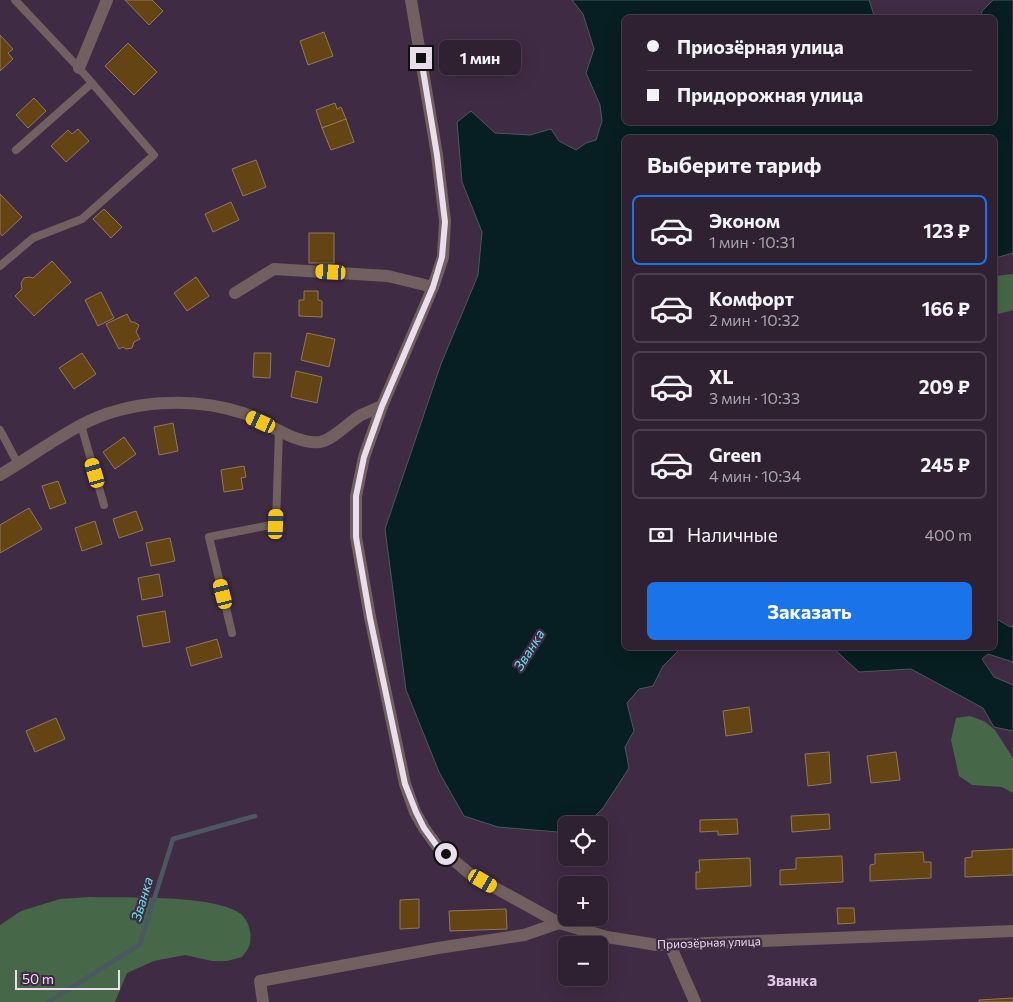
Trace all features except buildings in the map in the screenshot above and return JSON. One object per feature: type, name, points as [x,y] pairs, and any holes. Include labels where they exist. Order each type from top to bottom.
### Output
[{"type":"street","points":[[79,68],[107,0]]},
{"type":"street","name":"Приозёрная улица","points":[[411,0],[437,155],[445,222],[442,257],[433,287],[382,406],[364,457],[356,496],[356,537],[370,618],[405,784],[424,828],[437,846],[470,874],[558,922]]},
{"type":"street","points":[[235,293],[274,269],[388,276],[433,287]]},
{"type":"street","points":[[0,475],[82,425],[114,412],[155,403],[182,402],[215,406],[244,413],[302,440],[320,442],[328,439],[360,415],[382,406]]},
{"type":"street","points":[[263,1002],[260,981],[438,948],[524,935],[558,923]]},
{"type":"street","name":"Приозёрная улица","points":[[569,926],[607,937],[656,945],[1013,931]]},
{"type":"street","points":[[670,944],[695,1002]]},
{"type":"lane","points":[[0,266],[33,238],[82,219],[154,156],[79,68],[15,0]]},
{"type":"lane","points":[[16,150],[92,83]]},
{"type":"lane","points":[[82,425],[104,506]]},
{"type":"lane","points":[[0,430],[18,464]]},
{"type":"lane","points":[[232,632],[209,537],[276,524],[279,430]]},
{"type":"green space","points":[[1013,274],[1013,310],[997,314],[997,276]]},
{"type":"green space","points":[[970,716],[984,721],[995,730],[1013,758],[1013,793],[1002,787],[972,785],[959,776],[951,740],[956,718]]},
{"type":"green space","points":[[89,897],[169,898],[213,903],[230,908],[242,915],[250,932],[250,944],[242,957],[227,961],[212,961],[185,955],[154,961],[127,973],[115,1002],[0,1002],[0,925],[21,911],[60,899]]},
{"type":"water","points":[[572,0],[869,0],[874,15],[622,15],[622,125],[997,125],[997,15],[981,15],[982,11],[993,0],[1013,0],[1013,253],[997,257],[997,135],[622,135],[622,650],[679,650],[663,666],[653,686],[639,689],[627,703],[634,731],[625,747],[629,768],[603,808],[595,816],[558,816],[558,832],[498,827],[464,816],[439,772],[406,690],[385,529],[441,364],[478,275],[482,232],[462,182],[457,122],[471,111],[495,133],[530,135],[551,129],[559,141],[576,150],[586,143],[596,140],[602,121],[600,105],[586,73],[594,49],[583,14]]},
{"type":"water","points":[[997,619],[1010,627],[1013,626],[1013,662],[988,654],[982,659],[994,677],[1013,685],[1013,731],[994,727],[983,708],[911,669],[859,672],[835,650],[997,650]]},
{"type":"waterway","name":"Званка","points":[[49,1002],[140,944],[173,839],[255,816]]},
{"type":"district","name":"Званка","points":[[792,981]]},
{"type":"route","points":[[421,58],[437,155],[445,222],[442,257],[433,287],[382,406],[364,457],[356,496],[356,537],[370,618],[405,784],[424,828],[437,846],[446,854]]}]
